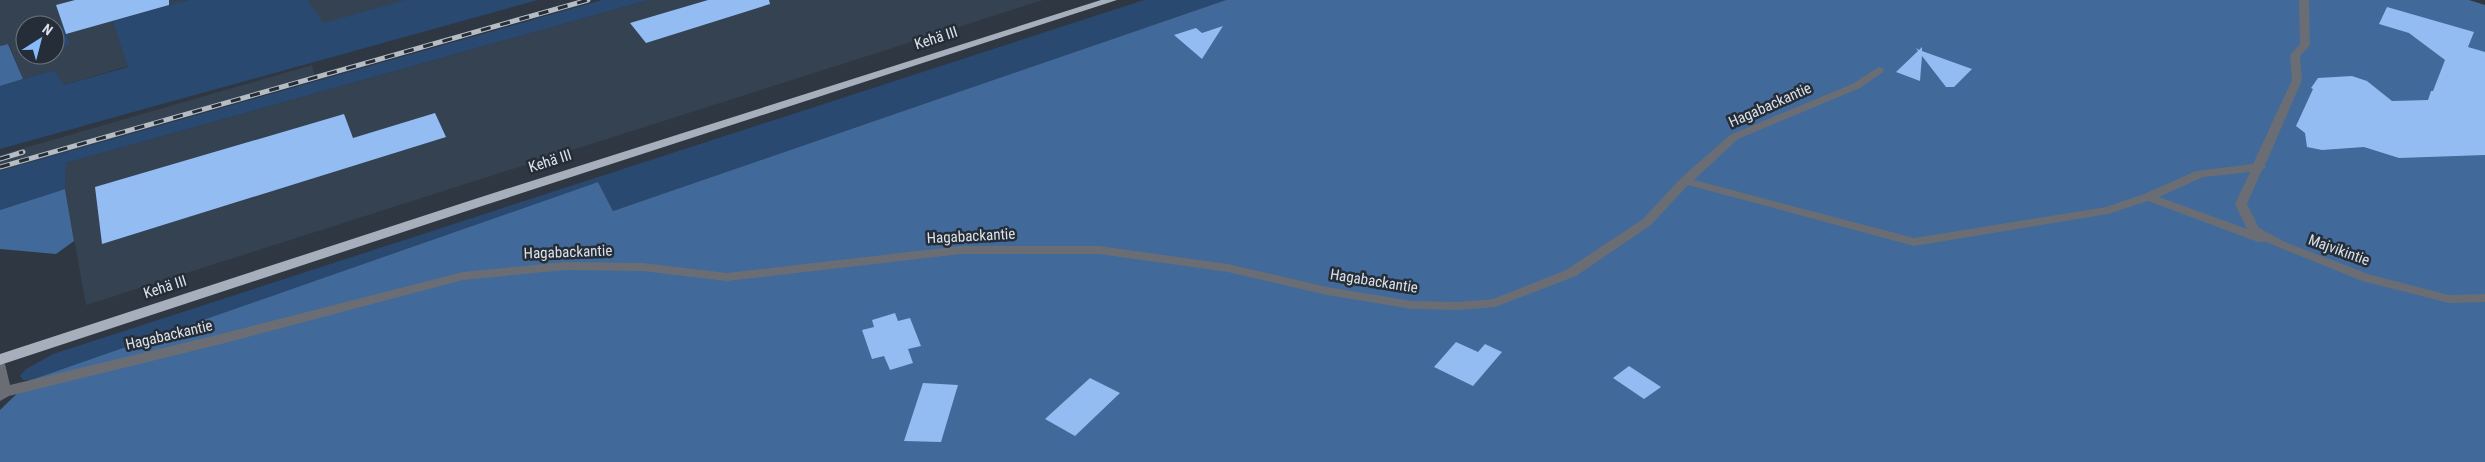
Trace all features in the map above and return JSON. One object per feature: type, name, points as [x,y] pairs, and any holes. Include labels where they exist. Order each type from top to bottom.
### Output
[{"type":"highway","name":"Kehä III","points":[[0,360],[490,199],[1112,0]]},
{"type":"street","points":[[1685,181],[1914,242],[2108,210],[2148,197],[2200,174],[2260,167],[2297,80],[2295,55],[2305,45],[2304,0]]},
{"type":"street","name":"Hagabackantie","points":[[2,394],[463,276],[565,266],[642,267],[727,277],[961,250],[1099,250],[1228,268],[1347,295],[1412,305],[1458,306],[1495,303],[1571,273],[1647,222],[1685,181],[1734,137],[1856,86],[1879,70]]},
{"type":"street","name":"Majvikintie","points":[[2260,167],[2241,204],[2254,230],[2280,245],[2367,278],[2449,299],[2485,298]]},
{"type":"street","points":[[2148,197],[2280,245]]},
{"type":"street","points":[[0,367],[2,394]]},
{"type":"shaded area","points":[[0,0],[188,0],[114,21],[128,66],[64,85],[54,70],[23,79],[17,65],[65,65],[65,15],[15,15],[15,59],[9,44],[0,46]]},
{"type":"shaded area","points":[[188,0],[308,0],[323,23],[406,0],[538,0],[0,149],[0,86],[54,70],[64,85],[128,67],[113,21]]},
{"type":"shaded area","points":[[290,0],[494,0],[319,51]]},
{"type":"shaded area","points":[[602,0],[649,0],[66,163],[65,189],[0,210],[0,171]]},
{"type":"shaded area","points":[[649,0],[1043,0],[86,305],[65,189],[66,163]]},
{"type":"shaded area","points":[[1144,0],[1226,0],[613,211],[598,182],[31,380],[23,380],[20,376],[26,369],[53,354]]},
{"type":"shaded area","points":[[1226,0],[2469,0],[2485,5],[2485,462],[0,462],[0,410],[31,380],[598,182],[613,211]]},
{"type":"shaded area","points":[[65,30],[70,44],[65,46]]},
{"type":"shaded area","points":[[8,44],[15,65],[17,65],[23,79],[0,86],[0,46]]},
{"type":"shaded area","points":[[312,65],[316,80],[0,171],[0,155]]},
{"type":"shaded area","points":[[65,189],[74,241],[56,254],[0,249],[0,210]]},
{"type":"building","points":[[75,0],[169,0],[169,5],[66,34],[65,15],[59,15],[56,5]]},
{"type":"building","points":[[708,0],[769,0],[770,4],[646,43],[630,23]]},
{"type":"building","points":[[2387,7],[2474,32],[2468,47],[2485,52],[2485,155],[2399,158],[2364,147],[2322,150],[2307,147],[2305,133],[2296,126],[2313,89],[2311,88],[2318,78],[2352,76],[2367,81],[2392,101],[2428,100],[2445,60],[2409,33],[2379,24]]},
{"type":"building","points":[[1223,26],[1202,59],[1174,35],[1196,28],[1202,33]]},
{"type":"building","points":[[1922,47],[1922,51],[1972,69],[1954,87],[1946,87],[1922,56],[1920,81],[1896,72],[1918,51],[1916,48],[1919,50]]},
{"type":"building","points":[[435,113],[446,137],[102,244],[95,187],[344,114],[353,138]]},
{"type":"building","points":[[895,313],[898,321],[910,318],[921,346],[908,349],[913,363],[890,370],[884,356],[872,359],[862,330],[874,327],[872,320]]},
{"type":"building","points":[[1456,342],[1478,352],[1485,344],[1502,352],[1473,386],[1434,367]]},
{"type":"building","points":[[1629,366],[1661,387],[1644,399],[1613,378]]},
{"type":"building","points":[[1090,378],[1120,393],[1075,436],[1045,419]]},
{"type":"building","points":[[923,383],[958,385],[941,442],[904,441]]},
{"type":"railway","points":[[0,167],[588,0]]},
{"type":"railway","points":[[0,159],[23,152]]}]
